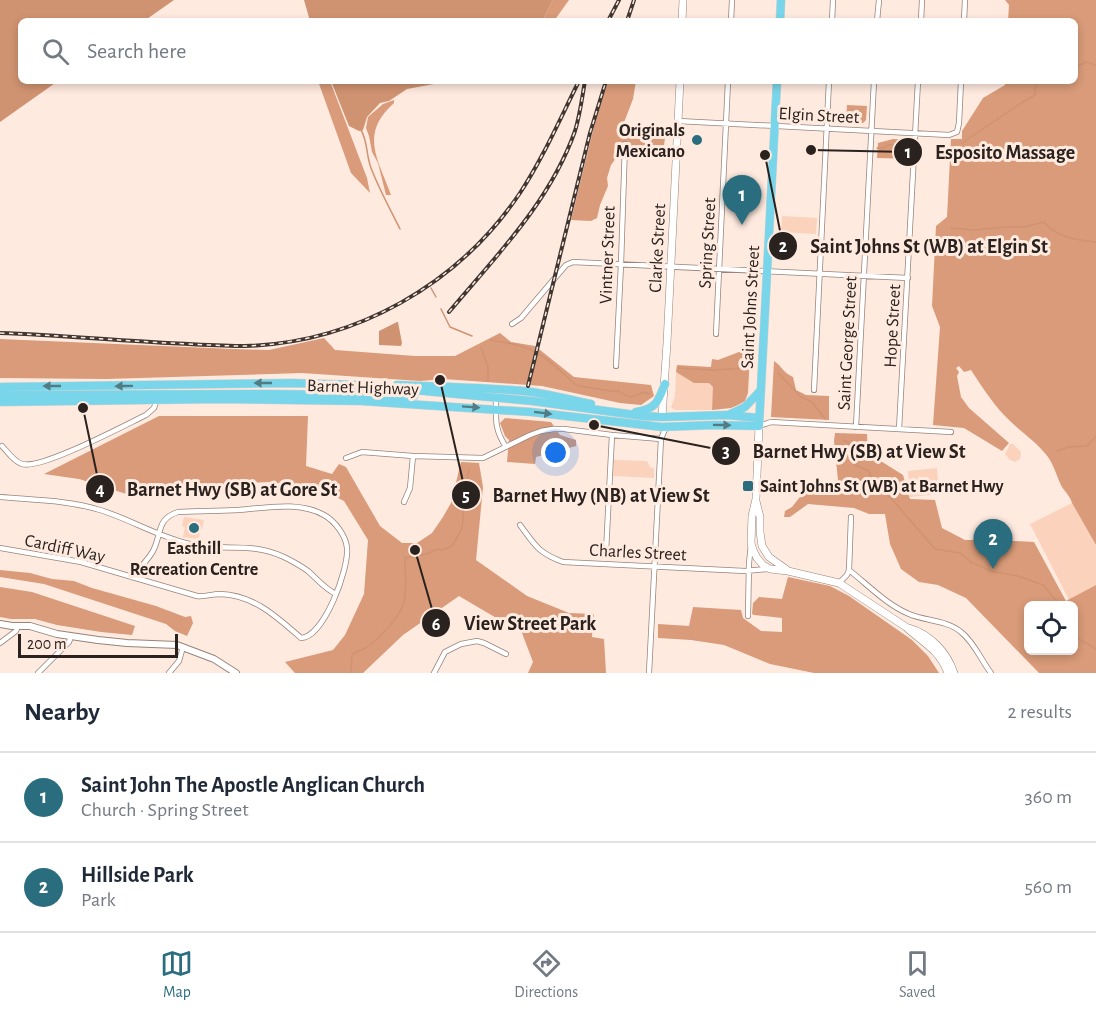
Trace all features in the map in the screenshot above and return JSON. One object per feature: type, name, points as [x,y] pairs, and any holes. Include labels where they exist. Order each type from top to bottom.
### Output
[{"type":"main road","points":[[682,18],[683,0]]},
{"type":"main road","points":[[780,18],[781,0]]},
{"type":"main road","name":"Clarke Street","points":[[662,417],[680,84]]},
{"type":"main road","name":"Saint Johns Street","points":[[751,543],[752,516],[756,499],[777,84]]},
{"type":"main road","name":"Barnet Highway","points":[[0,387],[279,383],[473,387],[563,397],[606,410]]},
{"type":"main road","points":[[629,413],[654,407],[665,384]]},
{"type":"main road","name":"Barnet Highway","points":[[373,386],[662,417],[727,415],[759,422]]},
{"type":"main road","points":[[727,415],[742,409],[761,390]]},
{"type":"main road","points":[[0,395],[413,396],[434,393]]},
{"type":"main road","name":"Barnet Highway","points":[[0,402],[157,397],[361,400],[496,409],[666,427],[759,422]]},
{"type":"main road","points":[[655,426],[662,417]]},
{"type":"main road","name":"Saint Johns Street","points":[[756,499],[762,546],[769,557],[788,571]]},
{"type":"main road","points":[[751,543],[755,555],[763,565],[770,569],[839,583],[906,627],[938,653],[948,673]]},
{"type":"main road","points":[[906,627],[918,630],[938,645],[947,657],[954,673]]},
{"type":"street","points":[[731,18],[732,0]]},
{"type":"street","points":[[832,0],[832,18]]},
{"type":"street","points":[[877,18],[879,0]]},
{"type":"street","points":[[921,18],[922,0]]},
{"type":"street","points":[[964,18],[965,0]]},
{"type":"street","name":"Spring Street","points":[[716,334],[728,84]]},
{"type":"street","points":[[813,390],[829,84]]},
{"type":"street","name":"Saint George Street","points":[[855,427],[874,84]]},
{"type":"street","name":"Hope Street","points":[[899,429],[918,84]]},
{"type":"street","name":"Elgin Street","points":[[678,121],[949,135],[957,132],[961,84]]},
{"type":"street","name":"Vintner Street","points":[[616,366],[624,144]]},
{"type":"street","points":[[512,324],[521,318],[566,265],[573,262],[908,278]]},
{"type":"street","points":[[2,446],[15,460],[24,465],[56,458],[146,414],[154,408],[157,397]]},
{"type":"street","points":[[496,398],[497,431],[506,447]]},
{"type":"street","points":[[759,422],[951,432]]},
{"type":"street","points":[[649,673],[661,439],[666,427]]},
{"type":"street","points":[[346,458],[362,452],[483,458],[530,435],[553,429],[661,439]]},
{"type":"street","points":[[606,552],[612,435]]},
{"type":"street","points":[[404,502],[410,488],[413,456]]},
{"type":"street","points":[[0,497],[61,502],[89,507],[113,514],[159,534],[191,544],[265,550],[284,557],[303,568],[328,591],[336,594],[347,557],[346,542],[333,522],[326,516],[300,507],[178,512],[166,518],[159,534],[155,548],[131,577]]},
{"type":"street","points":[[839,583],[849,570],[851,518]]},
{"type":"street","name":"Charles Street","points":[[520,525],[536,547],[548,556],[563,562],[749,571],[770,569]]},
{"type":"street","name":"Saint Johns Street","points":[[748,616],[751,543]]},
{"type":"street","name":"Cardiff Way","points":[[0,548],[81,562],[197,596],[217,594],[242,598],[255,602],[272,613],[301,638],[307,638],[320,624],[336,594]]},
{"type":"street","points":[[849,570],[902,611],[949,625],[961,631],[991,673]]},
{"type":"street","points":[[0,624],[32,626],[57,634],[117,642],[183,647],[214,658],[236,673]]},
{"type":"street","points":[[0,642],[16,631],[18,626]]},
{"type":"street","points":[[38,673],[69,642],[71,636]]},
{"type":"street","points":[[434,673],[445,652],[461,644],[477,641],[506,654]]},
{"type":"street","points":[[169,673],[179,661],[183,647]]},
{"type":"shaded area","points":[[0,0],[174,0],[148,18],[18,18],[18,84],[54,84],[0,122]]},
{"type":"shaded area","points":[[304,0],[553,0],[544,18],[309,18]]},
{"type":"shaded area","points":[[553,0],[569,0],[556,18],[544,18]]},
{"type":"shaded area","points":[[1005,0],[1096,0],[1096,545],[1062,487],[1048,457],[999,410],[971,370],[964,372],[959,366],[956,368],[959,372],[957,376],[961,397],[969,408],[1009,443],[1002,451],[964,428],[933,425],[940,327],[932,306],[936,226],[947,217],[951,139],[962,139],[962,131],[983,98],[1005,84],[1078,84],[1078,18],[1008,18],[1009,5]]},
{"type":"shaded area","points":[[319,84],[331,84],[367,178],[370,193],[351,173]]},
{"type":"shaded area","points":[[332,84],[434,84],[407,89],[389,101],[380,103],[367,117],[363,130],[359,131],[349,126]]},
{"type":"shaded area","points":[[607,84],[636,84],[633,99],[623,125],[626,130],[636,135],[665,138],[664,145],[624,147],[611,165],[607,178],[608,186],[597,218],[591,221],[571,220],[599,106]]},
{"type":"shaded area","points":[[394,100],[394,103],[383,114],[374,136],[377,158],[391,195],[386,195],[366,128],[368,117],[383,104]]},
{"type":"shaded area","points":[[847,105],[867,106],[866,120],[863,123],[846,122]]},
{"type":"shaded area","points":[[893,139],[907,140],[911,144],[911,159],[877,158],[878,143]]},
{"type":"shaded area","points":[[782,216],[817,218],[816,234],[781,232]]},
{"type":"shaded area","points":[[398,322],[401,346],[379,345],[379,331]]},
{"type":"shaded area","points":[[500,333],[511,342],[535,346],[574,377],[651,385],[654,396],[641,405],[620,403],[542,386],[302,373],[106,379],[0,378],[0,339],[269,350],[324,338],[335,350],[415,356],[455,356]]},
{"type":"shaded area","points":[[739,352],[750,353],[748,393],[745,401],[731,408],[712,410],[713,387],[709,383],[694,383],[676,372],[677,365],[711,367],[712,359],[718,360]]},
{"type":"shaded area","points":[[774,361],[793,377],[796,390],[806,395],[829,396],[829,420],[771,417]]},
{"type":"shaded area","points":[[676,372],[694,382],[709,383],[714,387],[712,410],[675,410],[671,407],[675,397]]},
{"type":"shaded area","points":[[159,416],[308,416],[306,466],[332,474],[339,464],[346,467],[380,526],[402,543],[417,543],[432,533],[451,503],[461,462],[479,463],[483,487],[476,560],[527,596],[569,613],[594,614],[592,637],[604,639],[606,673],[528,673],[533,662],[522,633],[459,596],[403,635],[363,673],[295,673],[285,662],[333,650],[345,635],[364,594],[368,540],[344,501],[320,489],[270,482],[182,486],[139,498],[79,479],[44,474]]},
{"type":"shaded area","points":[[505,418],[551,422],[560,435],[576,440],[576,446],[536,457],[535,464],[507,462],[509,440],[500,423]]},
{"type":"shaded area","points":[[835,433],[867,434],[868,453],[903,475],[910,499],[935,500],[942,528],[965,540],[1034,542],[1066,601],[1096,585],[1096,673],[1039,673],[966,598],[938,585],[919,582],[901,569],[890,544],[885,514],[869,514],[854,508],[808,504],[790,517],[784,517],[785,511],[792,507],[807,488],[838,480]]},
{"type":"shaded area","points":[[1010,444],[1021,452],[1020,459],[1015,462],[1005,454]]},
{"type":"shaded area","points":[[614,460],[647,461],[650,467],[654,468],[654,478],[613,476]]},
{"type":"shaded area","points":[[937,468],[939,494],[910,497],[908,471]]},
{"type":"shaded area","points":[[1072,503],[1096,545],[1096,585],[1069,600],[1030,524]]},
{"type":"shaded area","name":"Easthill Recreation Centre","points":[[184,517],[204,520],[199,539],[183,537]]},
{"type":"shaded area","points":[[0,570],[74,581],[185,617],[191,616],[193,623],[187,636],[166,624],[44,584],[0,577]]},
{"type":"shaded area","points":[[788,577],[830,586],[849,596],[912,640],[928,656],[939,673],[814,673],[770,664],[724,645],[658,638],[658,624],[689,626],[693,607],[741,610],[743,618],[761,631],[782,632],[782,618],[752,614],[753,603],[759,597],[782,599]]},
{"type":"shaded area","points":[[0,587],[32,592],[135,626],[132,635],[57,625],[35,619],[0,617]]},
{"type":"waterway","points":[[1078,66],[1087,62],[1096,65]]},
{"type":"waterway","points":[[962,143],[1035,95],[1036,84]]},
{"type":"waterway","points":[[361,130],[371,168],[400,229]]},
{"type":"waterway","points":[[877,148],[905,145]]},
{"type":"waterway","points":[[951,228],[974,230],[1024,227],[1044,222],[1061,235],[1096,242]]},
{"type":"waterway","points":[[431,288],[436,297]]},
{"type":"waterway","points":[[441,309],[450,327],[472,336]]},
{"type":"waterway","points":[[490,340],[515,344],[531,350],[551,363],[576,385],[618,391],[631,397],[644,392],[649,394]]},
{"type":"waterway","points":[[481,348],[488,366],[488,381]]},
{"type":"waterway","points":[[678,368],[714,370],[744,368]]},
{"type":"waterway","points":[[778,373],[801,397],[812,402],[825,419]]},
{"type":"waterway","points":[[1057,451],[1069,447],[1087,446],[1096,436]]},
{"type":"waterway","points":[[843,440],[848,442],[855,465],[869,471],[872,480],[890,497],[935,549],[960,553],[971,562],[991,571],[1018,576],[1043,585],[1057,601]]},
{"type":"waterway","points":[[351,673],[352,655],[379,637],[402,607],[405,591],[405,558],[452,546],[462,529],[469,469]]},
{"type":"waterway","points":[[1078,638],[1096,649]]},
{"type":"railway","points":[[610,18],[619,0]]},
{"type":"railway","points":[[628,18],[634,0]]},
{"type":"railway","points":[[0,333],[245,346],[286,342],[326,334],[364,321],[400,303],[435,281],[495,226],[528,180],[578,84]]},
{"type":"railway","points":[[449,312],[537,205],[564,157],[575,131],[585,84]]},
{"type":"railway","points":[[528,386],[590,133],[605,84]]},
{"type":"place","name":"Originals Mexicano","points":[[697,140]]},
{"type":"place","name":"Esposito Massage","points":[[811,150]]},
{"type":"place","name":"Saint Johns St (WB) at Elgin St","points":[[765,155]]},
{"type":"place","name":"Saint John The Apostle Anglican Church","points":[[742,225]]},
{"type":"place","name":"Barnet Hwy (NB) at View St","points":[[440,380]]},
{"type":"place","name":"Barnet Hwy (SB) at Gore St","points":[[83,408]]},
{"type":"place","name":"Barnet Hwy (SB) at View St","points":[[594,425]]},
{"type":"place","name":"Saint Johns St (WB) at Barnet Hwy","points":[[748,486]]},
{"type":"place","name":"Easthill Recreation Centre","points":[[194,528]]},
{"type":"place","name":"View Street Park","points":[[415,550]]},
{"type":"place","name":"Hillside Park","points":[[993,569]]}]
